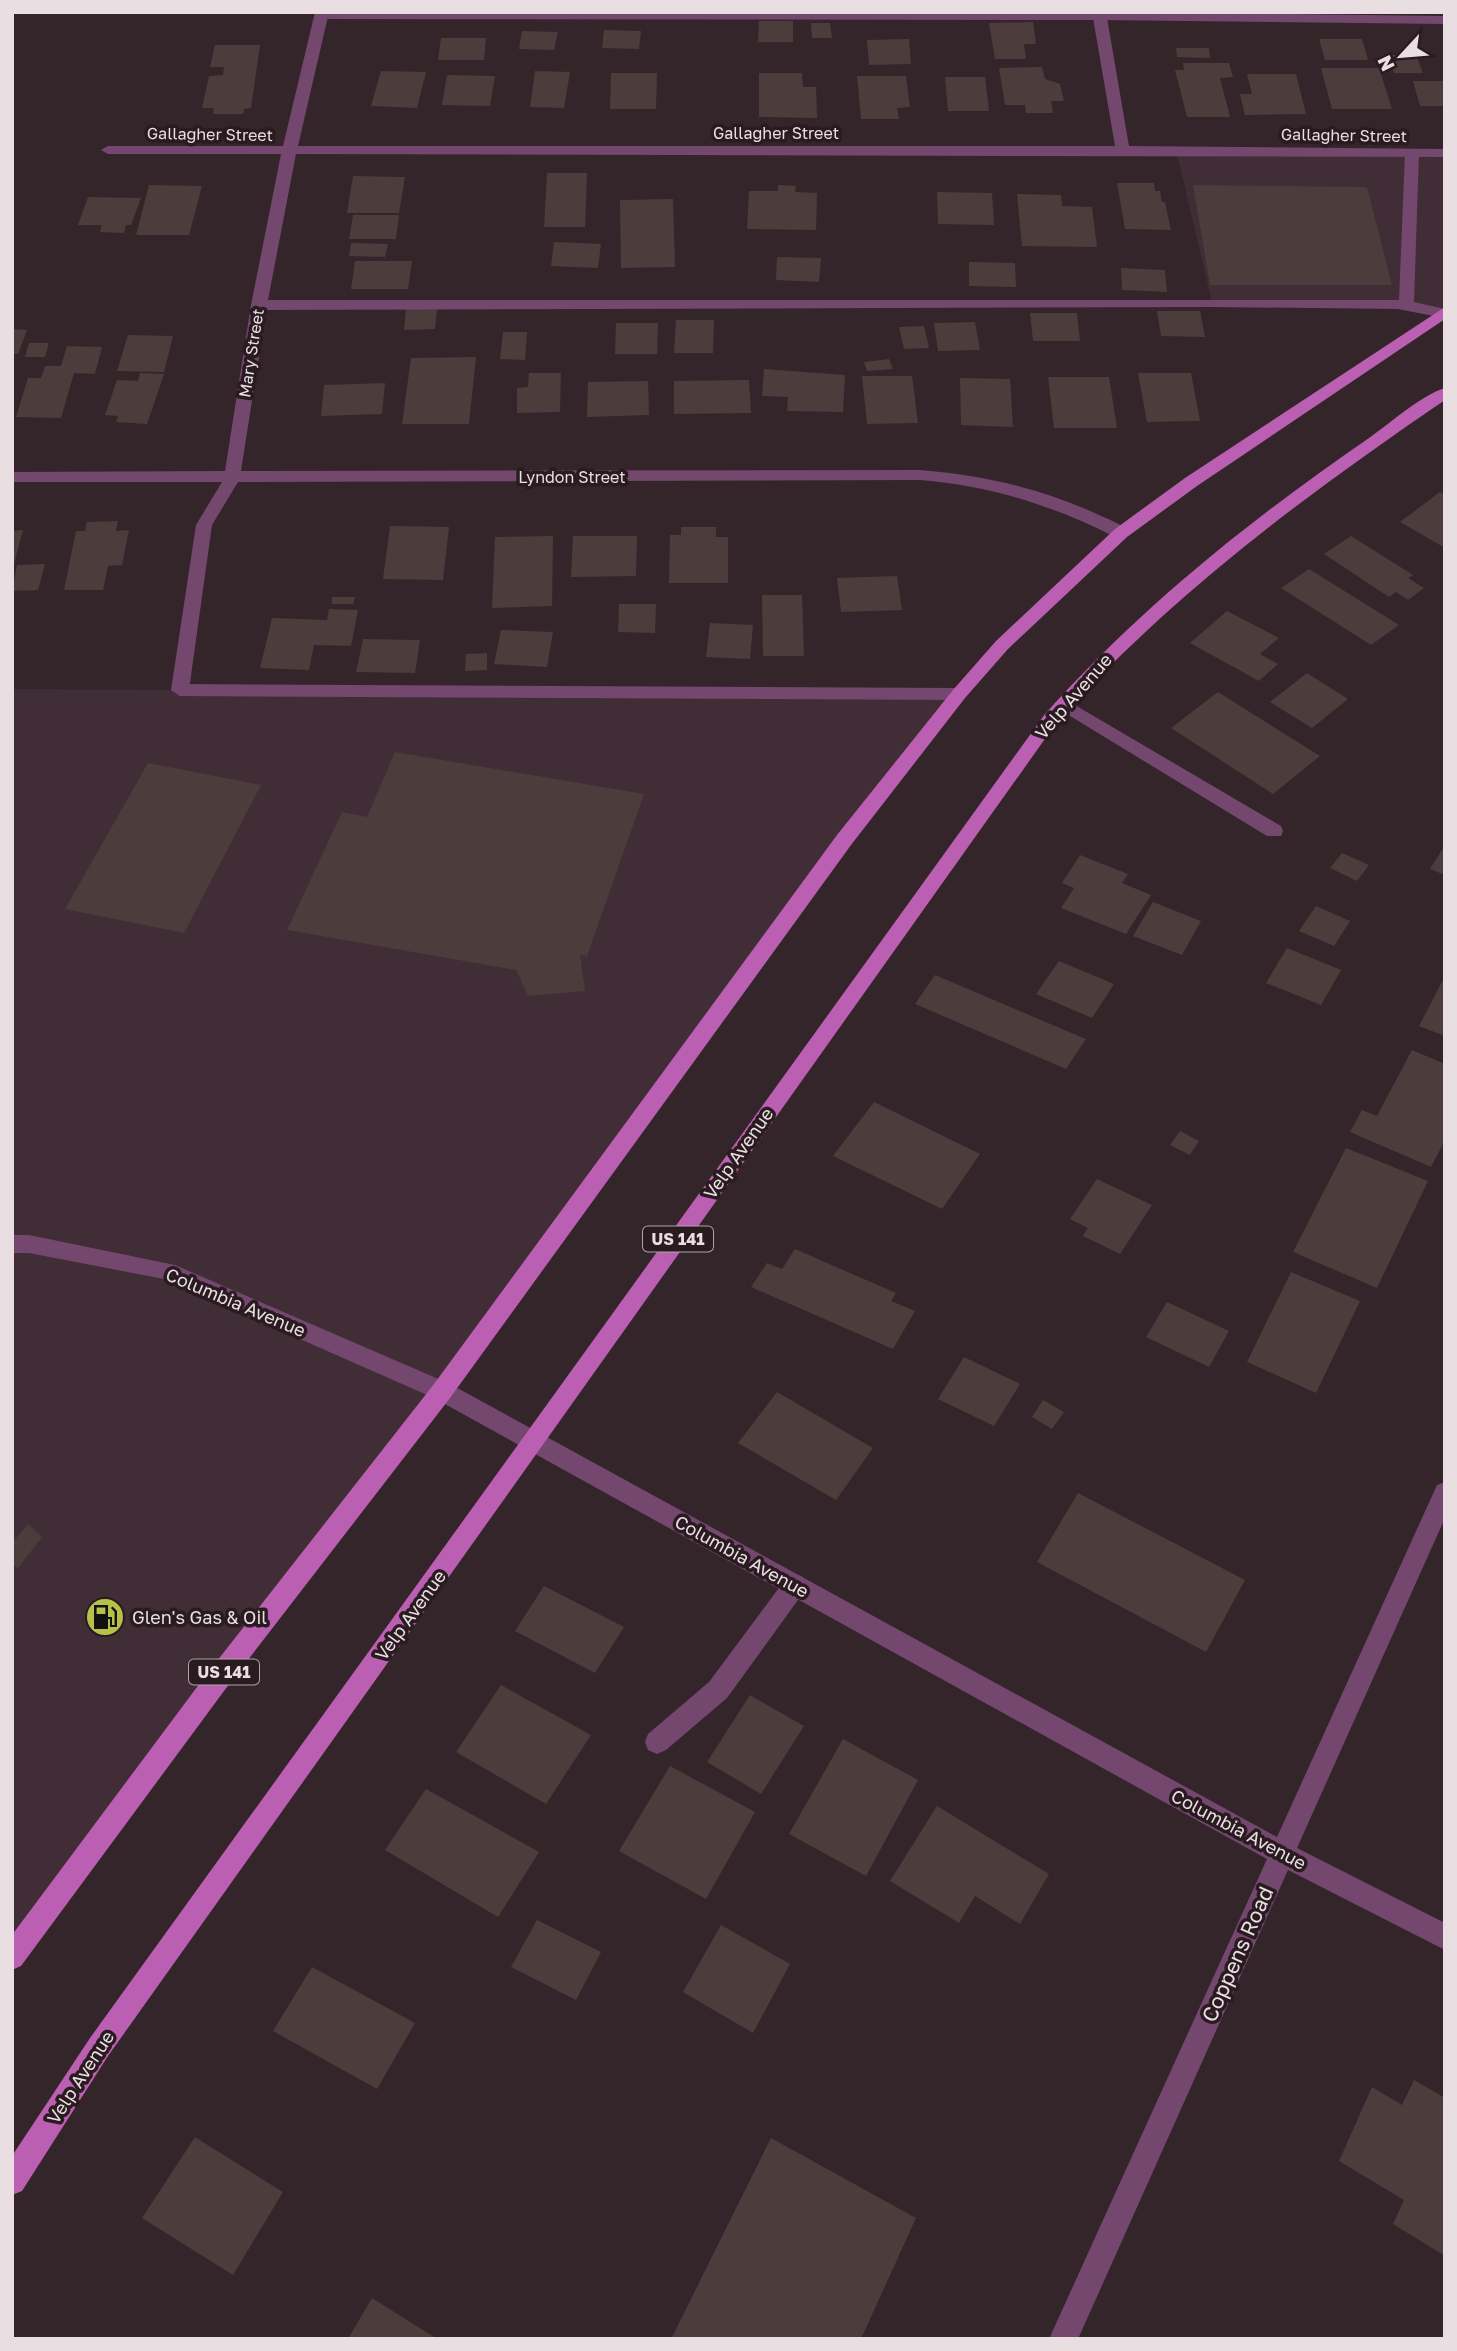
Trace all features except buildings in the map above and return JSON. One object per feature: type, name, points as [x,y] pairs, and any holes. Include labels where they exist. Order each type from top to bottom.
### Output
[{"type":"main road","name":"US 141","points":[[13,1955],[215,1683],[442,1391],[844,840],[959,694],[1002,645],[1121,533],[1191,482],[1445,312]]},
{"type":"main road","name":"Velp Avenue","points":[[12,2181],[99,2047],[534,1442],[1014,765],[1063,704],[1117,646],[1228,546],[1284,503],[1445,393]]},
{"type":"street","points":[[321,13],[1099,14],[1445,20]]},
{"type":"street","name":"Mary Street","points":[[321,13],[289,152],[259,304],[232,478],[204,525],[180,690],[959,694]]},
{"type":"street","points":[[1099,14],[1123,150]]},
{"type":"street","name":"Gallagher Street","points":[[108,150],[1123,150],[1445,153]]},
{"type":"street","points":[[1406,306],[1412,153]]},
{"type":"street","points":[[259,304],[1212,302],[1406,306],[1445,312]]},
{"type":"street","name":"Lyndon Street","points":[[12,477],[906,475],[966,478],[1029,491],[1061,503],[1121,533]]},
{"type":"street","points":[[1063,704],[1274,831]]},
{"type":"street","name":"Columbia Avenue","points":[[12,1244],[29,1244],[167,1271],[442,1391],[1283,1854],[1445,1937]]},
{"type":"street","name":"Coppens Road","points":[[1063,2339],[1445,1492]]},
{"type":"street","points":[[657,1742],[718,1690],[795,1586]]},
{"type":"shaded area","points":[[1176,150],[1445,153],[1445,312],[1398,304],[1212,302]]},
{"type":"shaded area","points":[[12,689],[959,694],[12,1955]]},
{"type":"place","name":"Glen's Gas & Oil","points":[[105,1617]]}]
